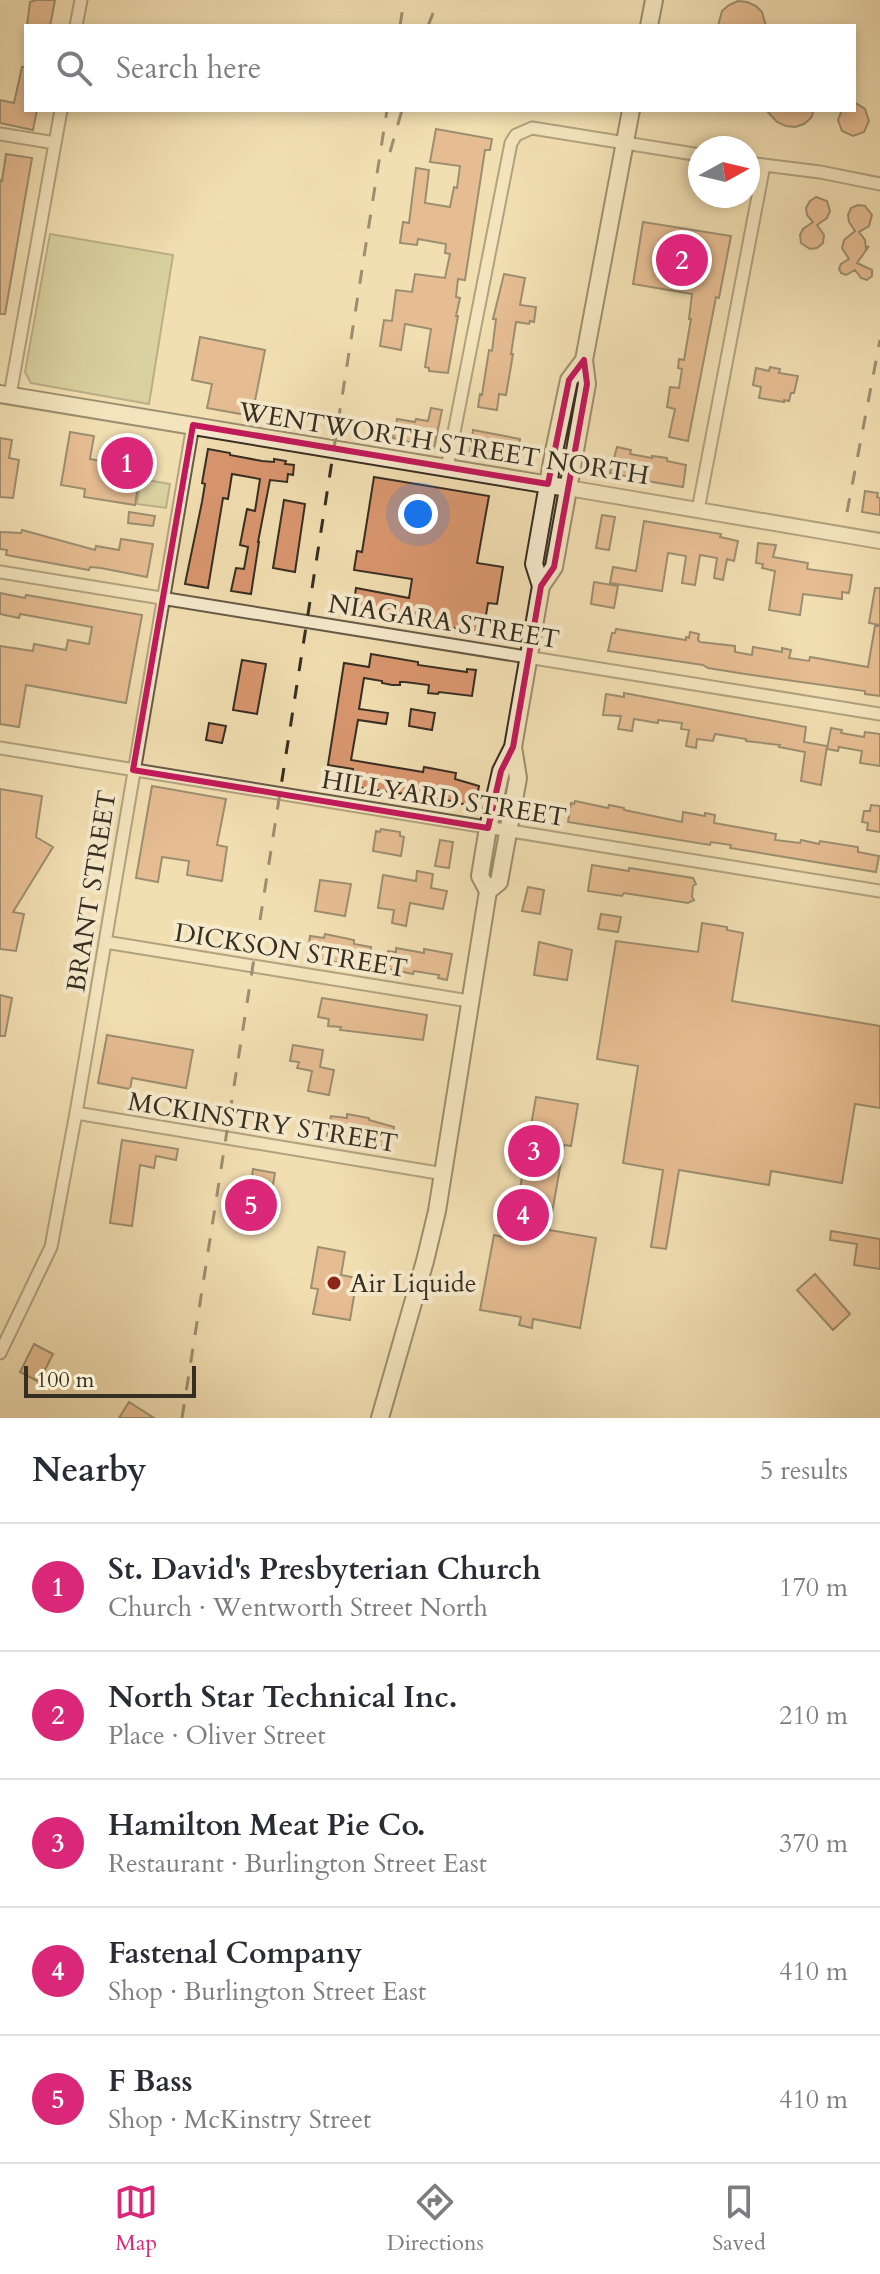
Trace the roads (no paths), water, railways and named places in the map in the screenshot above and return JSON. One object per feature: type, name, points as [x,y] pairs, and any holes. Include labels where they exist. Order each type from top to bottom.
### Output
[{"type":"main road","points":[[649,24],[654,0]]},
{"type":"main road","points":[[380,1418],[425,1261],[444,1174],[488,891],[480,876],[488,828],[501,771],[513,747],[541,586],[554,567],[587,384],[584,360],[631,112]]},
{"type":"main road","points":[[541,586],[534,564],[548,484],[569,380],[584,360]]},
{"type":"main road","name":"WENTWORTH STREET NORTH","points":[[5,394],[568,488]]},
{"type":"main road","points":[[488,891],[499,882],[509,832],[518,778],[513,747]]},
{"type":"street","points":[[76,24],[81,0]]},
{"type":"street","points":[[5,394],[61,112]]},
{"type":"street","points":[[447,468],[511,143],[516,135],[532,128],[688,153]]},
{"type":"street","points":[[0,134],[55,143]]},
{"type":"street","points":[[760,164],[880,184]]},
{"type":"street","points":[[698,510],[764,165]]},
{"type":"street","name":"BRANT STREET","points":[[0,1353],[51,1247],[193,425]]},
{"type":"street","name":"WENTWORTH STREET NORTH","points":[[568,488],[880,541]]},
{"type":"street","name":"NIAGARA STREET","points":[[0,572],[880,714]]},
{"type":"street","name":"HILLYARD STREET","points":[[0,748],[880,891]]},
{"type":"street","name":"DICKSON STREET","points":[[105,942],[469,1001]]},
{"type":"street","name":"MCKINSTRY STREET","points":[[76,1113],[444,1174]]},
{"type":"railway","points":[[400,24],[404,0]]},
{"type":"railway","points":[[429,24],[438,0]]},
{"type":"railway","points":[[182,1418],[387,112]]},
{"type":"railway","points":[[390,152],[401,112]]},
{"type":"railway","points":[[847,512],[880,340]]},
{"type":"place","name":"North Star Technical Inc.","points":[[682,260]]},
{"type":"place","name":"St. David's Presbyterian Church","points":[[127,463]]},
{"type":"place","name":"Hamilton Meat Pie Co.","points":[[534,1151]]},
{"type":"place","name":"F Bass","points":[[251,1205]]},
{"type":"place","name":"Fastenal Company","points":[[523,1215]]},
{"type":"place","name":"Air Liquide","points":[[334,1283]]}]
